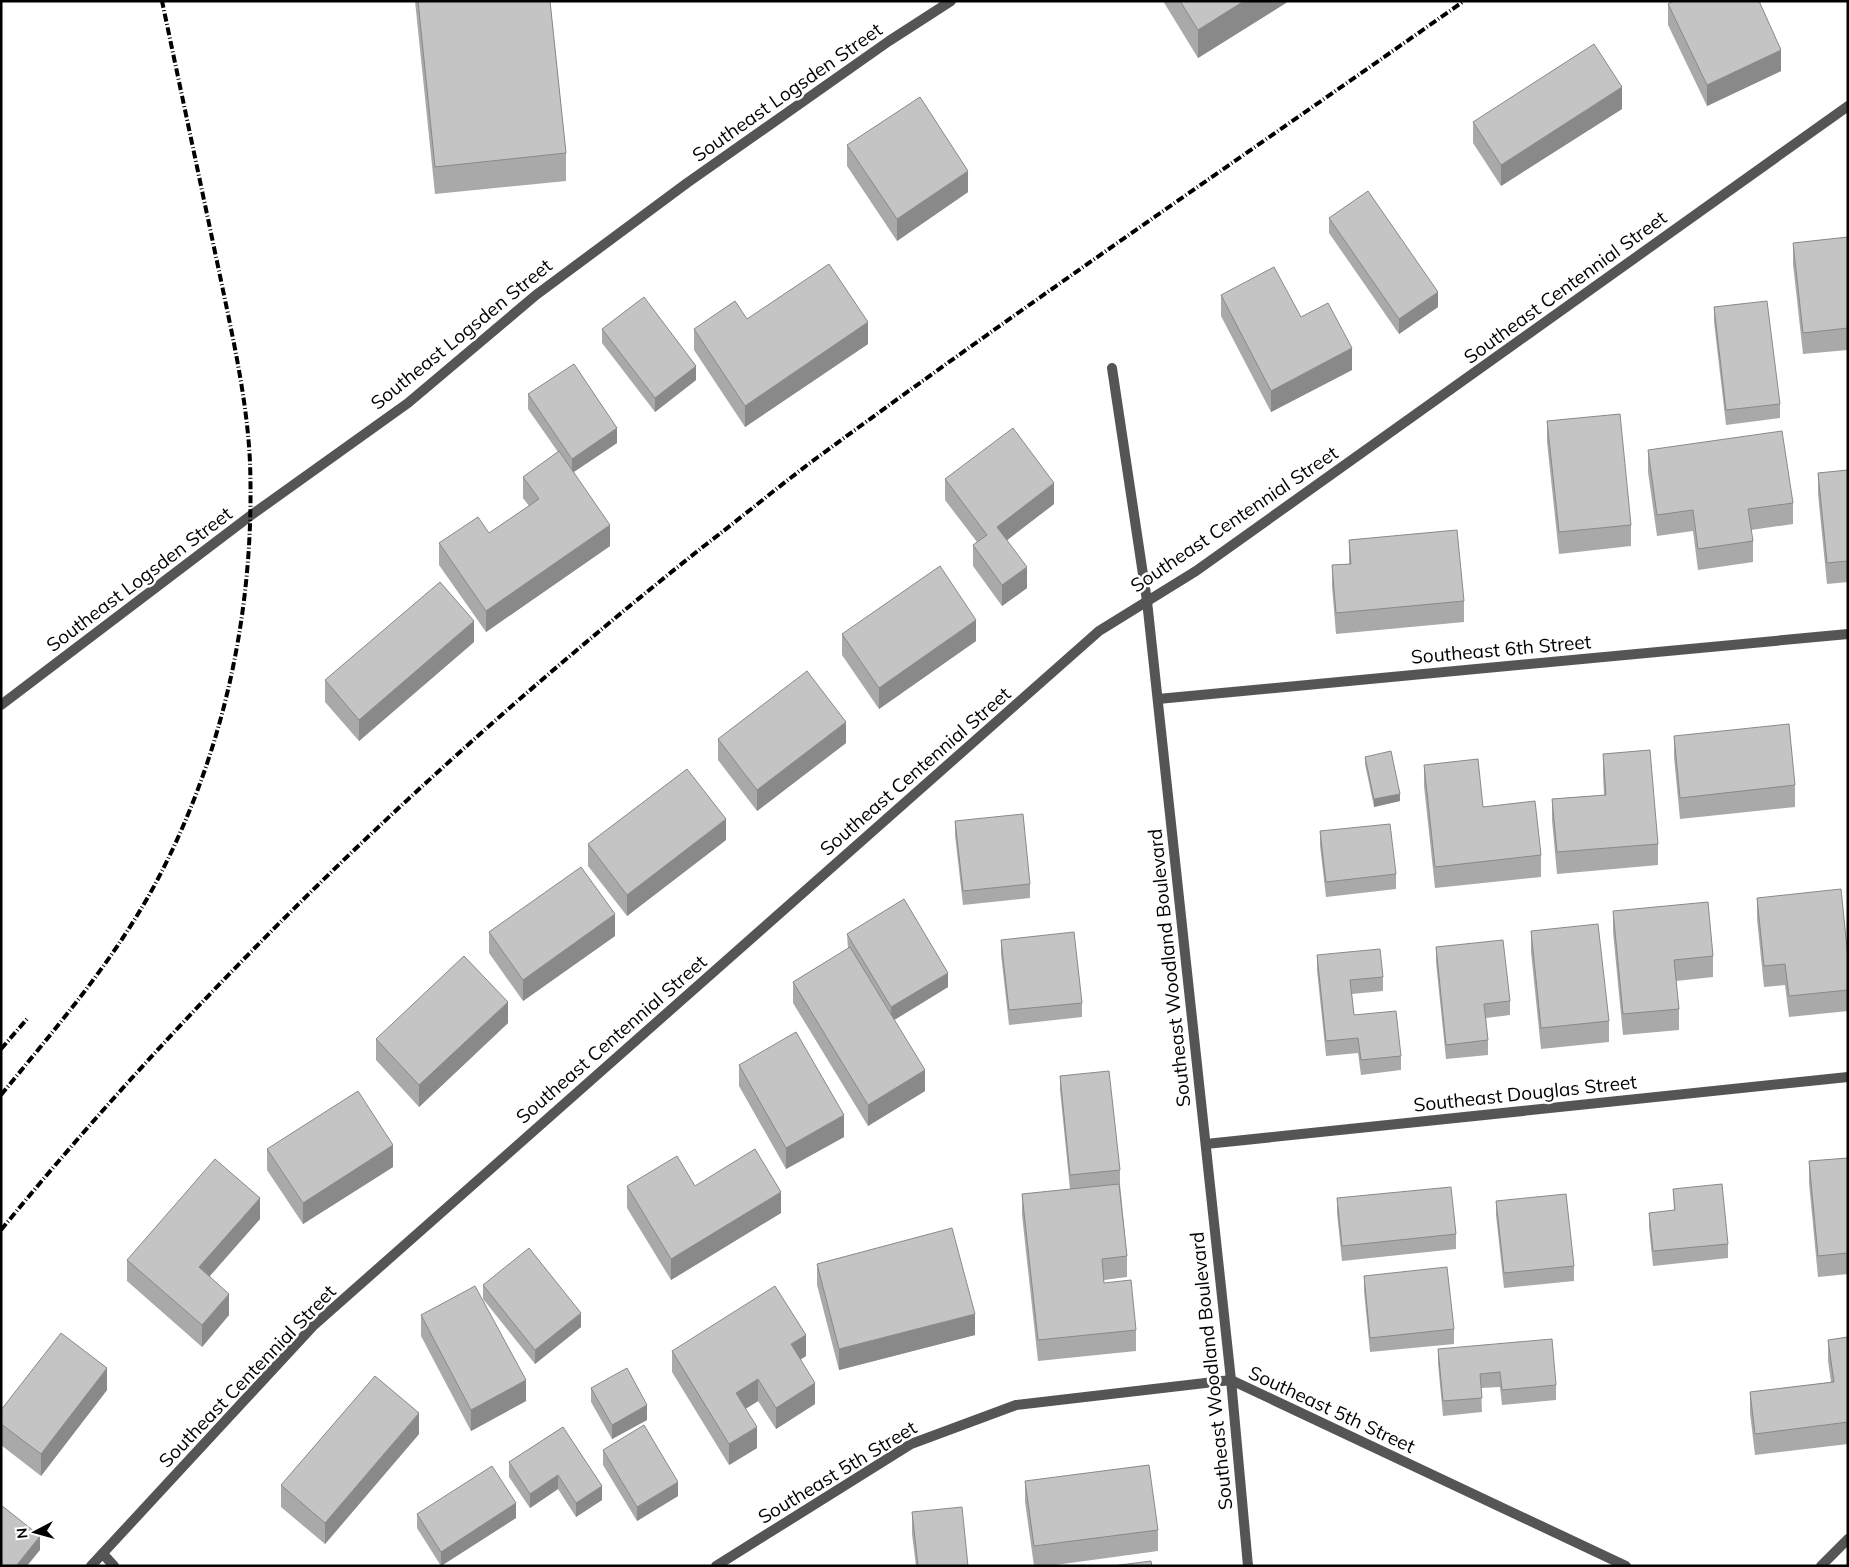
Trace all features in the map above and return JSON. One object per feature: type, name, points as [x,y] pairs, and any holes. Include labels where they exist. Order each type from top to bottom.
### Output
[{"type":"street","name":"Southeast Logsden Street","points":[[1,705],[250,516],[408,403],[536,295],[687,183],[888,41],[951,1]]},
{"type":"street","name":"Southeast Centennial Street","points":[[91,1566],[313,1326],[1099,631],[1196,571],[1848,106]]},
{"type":"street","name":"Southeast Woodland Boulevard","points":[[1112,368],[1147,601],[1231,1380],[1248,1566]]},
{"type":"street","name":"Southeast 6th Street","points":[[1158,700],[1848,634]]},
{"type":"street","name":"Southeast Douglas Street","points":[[1206,1144],[1848,1078]]},
{"type":"street","name":"Southeast 5th Street","points":[[716,1566],[911,1444],[1016,1405],[1231,1380],[1626,1566]]},
{"type":"street","points":[[1821,1566],[1848,1539]]},
{"type":"street","points":[[103,1554],[114,1566]]},
{"type":"building","points":[[418,1],[550,1],[566,153],[435,167]]},
{"type":"building","points":[[1180,1],[1244,1],[1198,30]]},
{"type":"building","points":[[1673,1],[1759,1],[1781,50],[1707,85],[1668,4]]},
{"type":"building","points":[[1594,44],[1622,87],[1501,165],[1473,122]]},
{"type":"building","points":[[920,97],[968,171],[897,219],[847,145]]},
{"type":"building","points":[[1368,191],[1438,292],[1399,319],[1329,218]]},
{"type":"building","points":[[1848,237],[1848,328],[1803,333],[1793,243]]},
{"type":"building","points":[[829,264],[868,322],[745,406],[694,329],[735,301],[747,319]]},
{"type":"building","points":[[1274,267],[1301,317],[1328,303],[1352,348],[1271,391],[1221,295]]},
{"type":"building","points":[[644,297],[696,366],[655,398],[602,329]]},
{"type":"building","points":[[1767,301],[1780,404],[1726,410],[1714,307]]},
{"type":"building","points":[[574,364],[617,428],[572,459],[528,394]]},
{"type":"building","points":[[1620,414],[1631,525],[1559,532],[1547,421]]},
{"type":"building","points":[[1013,428],[1054,483],[997,527],[1027,567],[1002,585],[973,545],[987,535],[945,479]]},
{"type":"building","points":[[1782,431],[1793,503],[1748,509],[1753,541],[1698,549],[1693,510],[1657,515],[1648,450]]},
{"type":"building","points":[[559,451],[610,525],[486,611],[439,543],[478,517],[489,533],[539,499],[523,477]]},
{"type":"building","points":[[1848,470],[1848,561],[1827,563],[1818,473]]},
{"type":"building","points":[[1457,530],[1464,601],[1336,613],[1332,565],[1351,564],[1349,540]]},
{"type":"building","points":[[940,566],[976,620],[879,688],[842,634]]},
{"type":"building","points":[[440,582],[474,621],[359,720],[325,680]]},
{"type":"building","points":[[807,671],[846,722],[757,790],[718,739]]},
{"type":"building","points":[[1789,724],[1795,785],[1680,798],[1674,736]]},
{"type":"building","points":[[1650,750],[1658,844],[1557,852],[1552,799],[1606,795],[1603,754]]},
{"type":"building","points":[[1391,751],[1400,794],[1374,799],[1365,757]]},
{"type":"building","points":[[1478,759],[1483,807],[1535,801],[1541,855],[1435,867],[1424,765]]},
{"type":"building","points":[[687,769],[726,819],[627,895],[588,844]]},
{"type":"building","points":[[1023,814],[1030,884],[963,891],[955,821]]},
{"type":"building","points":[[1390,824],[1396,874],[1326,882],[1320,831]]},
{"type":"building","points":[[581,867],[615,914],[523,980],[489,932]]},
{"type":"building","points":[[1841,889],[1848,958],[1848,990],[1789,996],[1785,964],[1764,966],[1757,898]]},
{"type":"building","points":[[904,899],[948,973],[891,1007],[847,934]]},
{"type":"building","points":[[1708,902],[1713,956],[1674,960],[1679,1009],[1623,1014],[1613,911]]},
{"type":"building","points":[[1598,924],[1609,1021],[1541,1028],[1531,931]]},
{"type":"building","points":[[1074,932],[1082,1003],[1009,1010],[1001,940]]},
{"type":"building","points":[[1503,940],[1510,1001],[1484,1004],[1488,1040],[1446,1045],[1436,947]]},
{"type":"building","points":[[850,947],[925,1070],[868,1105],[793,982]]},
{"type":"building","points":[[1380,949],[1383,977],[1350,980],[1354,1015],[1396,1011],[1401,1056],[1361,1060],[1358,1038],[1326,1041],[1317,955]]},
{"type":"building","points":[[464,956],[508,1002],[419,1085],[376,1039]]},
{"type":"building","points":[[796,1032],[844,1115],[786,1148],[739,1065]]},
{"type":"building","points":[[1109,1071],[1120,1170],[1070,1175],[1060,1076]]},
{"type":"building","points":[[358,1091],[393,1145],[303,1203],[267,1149]]},
{"type":"building","points":[[755,1149],[781,1192],[671,1259],[627,1186],[677,1156],[695,1186]]},
{"type":"building","points":[[1848,1158],[1848,1253],[1818,1256],[1809,1161]]},
{"type":"building","points":[[215,1159],[260,1198],[199,1267],[229,1294],[202,1325],[127,1260]]},
{"type":"building","points":[[1119,1184],[1127,1256],[1102,1259],[1104,1283],[1131,1280],[1136,1330],[1038,1340],[1022,1194]]},
{"type":"building","points":[[1722,1184],[1728,1244],[1653,1251],[1649,1213],[1675,1210],[1673,1189]]},
{"type":"building","points":[[1451,1187],[1456,1234],[1342,1246],[1337,1198]]},
{"type":"building","points":[[1566,1194],[1574,1266],[1504,1273],[1496,1201]]},
{"type":"building","points":[[952,1228],[975,1314],[839,1349],[817,1264]]},
{"type":"building","points":[[529,1248],[581,1313],[535,1350],[483,1285]]},
{"type":"building","points":[[1447,1267],[1454,1329],[1370,1338],[1364,1276]]},
{"type":"building","points":[[475,1286],[526,1380],[471,1410],[421,1315]]},
{"type":"building","points":[[775,1286],[806,1335],[791,1344],[815,1383],[776,1408],[758,1379],[736,1393],[757,1427],[729,1444],[672,1351]]},
{"type":"building","points":[[61,1333],[107,1368],[41,1454],[1,1424],[1,1410]]},
{"type":"building","points":[[1848,1337],[1848,1422],[1755,1434],[1750,1392],[1834,1382],[1828,1340]]},
{"type":"building","points":[[1552,1339],[1556,1385],[1502,1390],[1500,1372],[1480,1374],[1482,1398],[1443,1401],[1438,1349]]},
{"type":"building","points":[[627,1368],[647,1405],[612,1425],[591,1388]]},
{"type":"building","points":[[375,1376],[419,1413],[325,1523],[281,1485]]},
{"type":"building","points":[[644,1425],[678,1482],[637,1507],[603,1450]]},
{"type":"building","points":[[563,1427],[602,1486],[576,1503],[558,1475],[530,1494],[509,1462]]},
{"type":"building","points":[[1149,1465],[1158,1530],[1034,1546],[1025,1481]]},
{"type":"building","points":[[492,1466],[516,1503],[441,1552],[417,1514]]},
{"type":"building","points":[[1,1505],[40,1536],[16,1566],[1,1566]]},
{"type":"building","points":[[962,1507],[968,1566],[918,1566],[912,1512]]},
{"type":"building","points":[[1151,1561],[1152,1566],[1112,1566]]},
{"type":"railway","points":[[1,1095],[88,988],[127,931],[162,871],[184,823],[203,774],[219,724],[232,672],[241,621],[250,515],[250,462],[246,414],[229,318],[162,1]]},
{"type":"railway","points":[[1,1230],[80,1136],[162,1045],[334,869],[515,703],[609,623],[818,457],[1059,284],[1464,1]]},
{"type":"railway","points":[[1,1049],[27,1019]]}]
